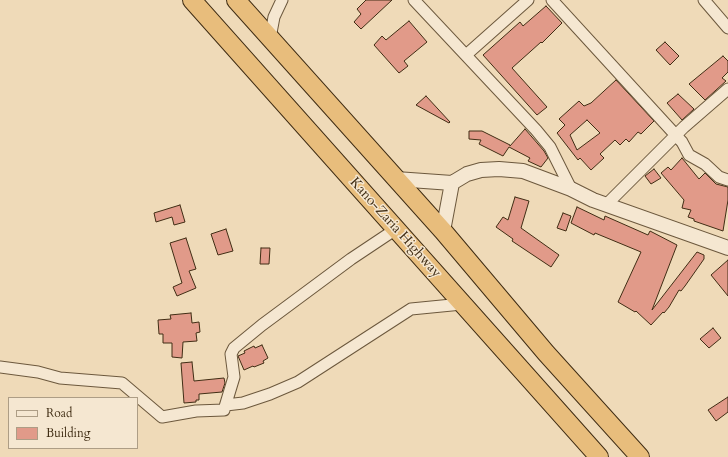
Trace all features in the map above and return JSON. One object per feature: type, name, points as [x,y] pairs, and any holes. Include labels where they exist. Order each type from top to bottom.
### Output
[{"type":"highway","name":"Kano-Zaria Highway","points":[[192,0],[599,457]]},
{"type":"highway","points":[[236,0],[443,231],[546,353],[640,457]]},
{"type":"highway","points":[[524,373],[546,353]]},
{"type":"street","points":[[414,0],[536,130],[550,147],[571,190]]},
{"type":"street","points":[[466,55],[528,0]]},
{"type":"street","points":[[552,0],[676,135],[682,142],[689,156],[705,164],[719,176],[728,180]]},
{"type":"street","points":[[704,0],[728,28]]},
{"type":"street","points":[[270,38],[274,17],[280,1]]},
{"type":"street","points":[[606,205],[676,135],[728,90]]},
{"type":"street","points":[[396,179],[452,183],[467,174],[481,170],[499,169],[523,171],[606,205],[728,248]]},
{"type":"street","points":[[443,231],[452,183]]},
{"type":"street","points":[[0,367],[38,372],[60,378],[122,383],[162,417],[224,410],[234,377],[231,354],[234,348],[262,325],[351,259],[396,229]]},
{"type":"street","points":[[226,405],[243,403],[270,394],[298,382],[411,309],[462,304]]},
{"type":"building","points":[[366,0],[392,0],[361,29],[354,22],[361,14],[357,9]]},
{"type":"building","points":[[546,6],[562,23],[542,43],[541,42],[512,68],[547,107],[537,115],[483,55],[520,22],[523,26]]},
{"type":"building","points":[[409,21],[427,42],[404,61],[408,66],[399,73],[374,45],[382,36],[386,40]]},
{"type":"building","points":[[665,42],[679,56],[670,65],[656,50]]},
{"type":"building","points":[[723,56],[728,61],[728,72],[722,78],[726,81],[705,100],[689,84]]},
{"type":"building","points":[[616,80],[654,121],[641,134],[638,132],[629,142],[626,139],[620,145],[615,140],[600,154],[604,158],[591,170],[580,158],[578,160],[557,133],[565,125],[559,119],[579,101],[584,106],[591,103]],"holes":[[[587,120],[600,133],[577,150],[570,135]]]},
{"type":"building","points":[[678,94],[694,109],[682,120],[667,103]]},
{"type":"building","points":[[426,96],[450,122],[449,123],[416,105]]},
{"type":"building","points":[[525,129],[544,151],[548,158],[541,167],[528,161],[530,158],[509,147],[503,156],[479,144],[481,140],[469,139],[469,131],[482,131],[510,146]]},
{"type":"building","points":[[682,158],[699,179],[705,173],[716,184],[728,187],[728,200],[723,231],[694,221],[694,219],[688,217],[691,210],[682,208],[684,200],[661,173],[668,167],[671,170]]},
{"type":"building","points":[[654,169],[661,178],[651,184],[645,176]]},
{"type":"building","points":[[515,197],[529,201],[521,228],[559,255],[551,267],[512,241],[513,239],[496,227],[503,217],[508,220]]},
{"type":"building","points":[[180,205],[185,222],[174,225],[172,217],[156,222],[154,213]]},
{"type":"building","points":[[577,207],[604,220],[605,216],[648,235],[650,231],[677,245],[652,310],[697,252],[704,255],[704,259],[685,286],[681,291],[679,290],[664,313],[663,312],[651,325],[636,311],[635,312],[618,302],[641,252],[595,233],[594,235],[571,223]]},
{"type":"building","points":[[563,213],[571,216],[566,231],[557,228]]},
{"type":"building","points":[[226,229],[233,251],[218,255],[211,234]]},
{"type":"building","points":[[186,238],[196,269],[189,271],[196,288],[177,296],[173,287],[182,283],[170,243]]},
{"type":"building","points":[[261,248],[270,248],[269,264],[260,264]]},
{"type":"building","points":[[728,260],[728,296],[711,275]]},
{"type":"building","points":[[191,313],[192,323],[199,322],[200,332],[196,333],[197,341],[183,342],[182,358],[172,357],[172,343],[163,343],[163,334],[159,334],[158,320],[171,319],[170,315]]},
{"type":"building","points":[[713,328],[721,338],[709,348],[700,339]]},
{"type":"building","points":[[262,345],[268,358],[263,361],[264,363],[244,370],[238,356],[254,346],[255,348]]},
{"type":"building","points":[[192,362],[194,381],[224,378],[225,383],[222,392],[199,394],[199,400],[196,400],[196,402],[184,403],[181,363]]},
{"type":"building","points":[[728,397],[728,412],[716,421],[708,410]]}]
